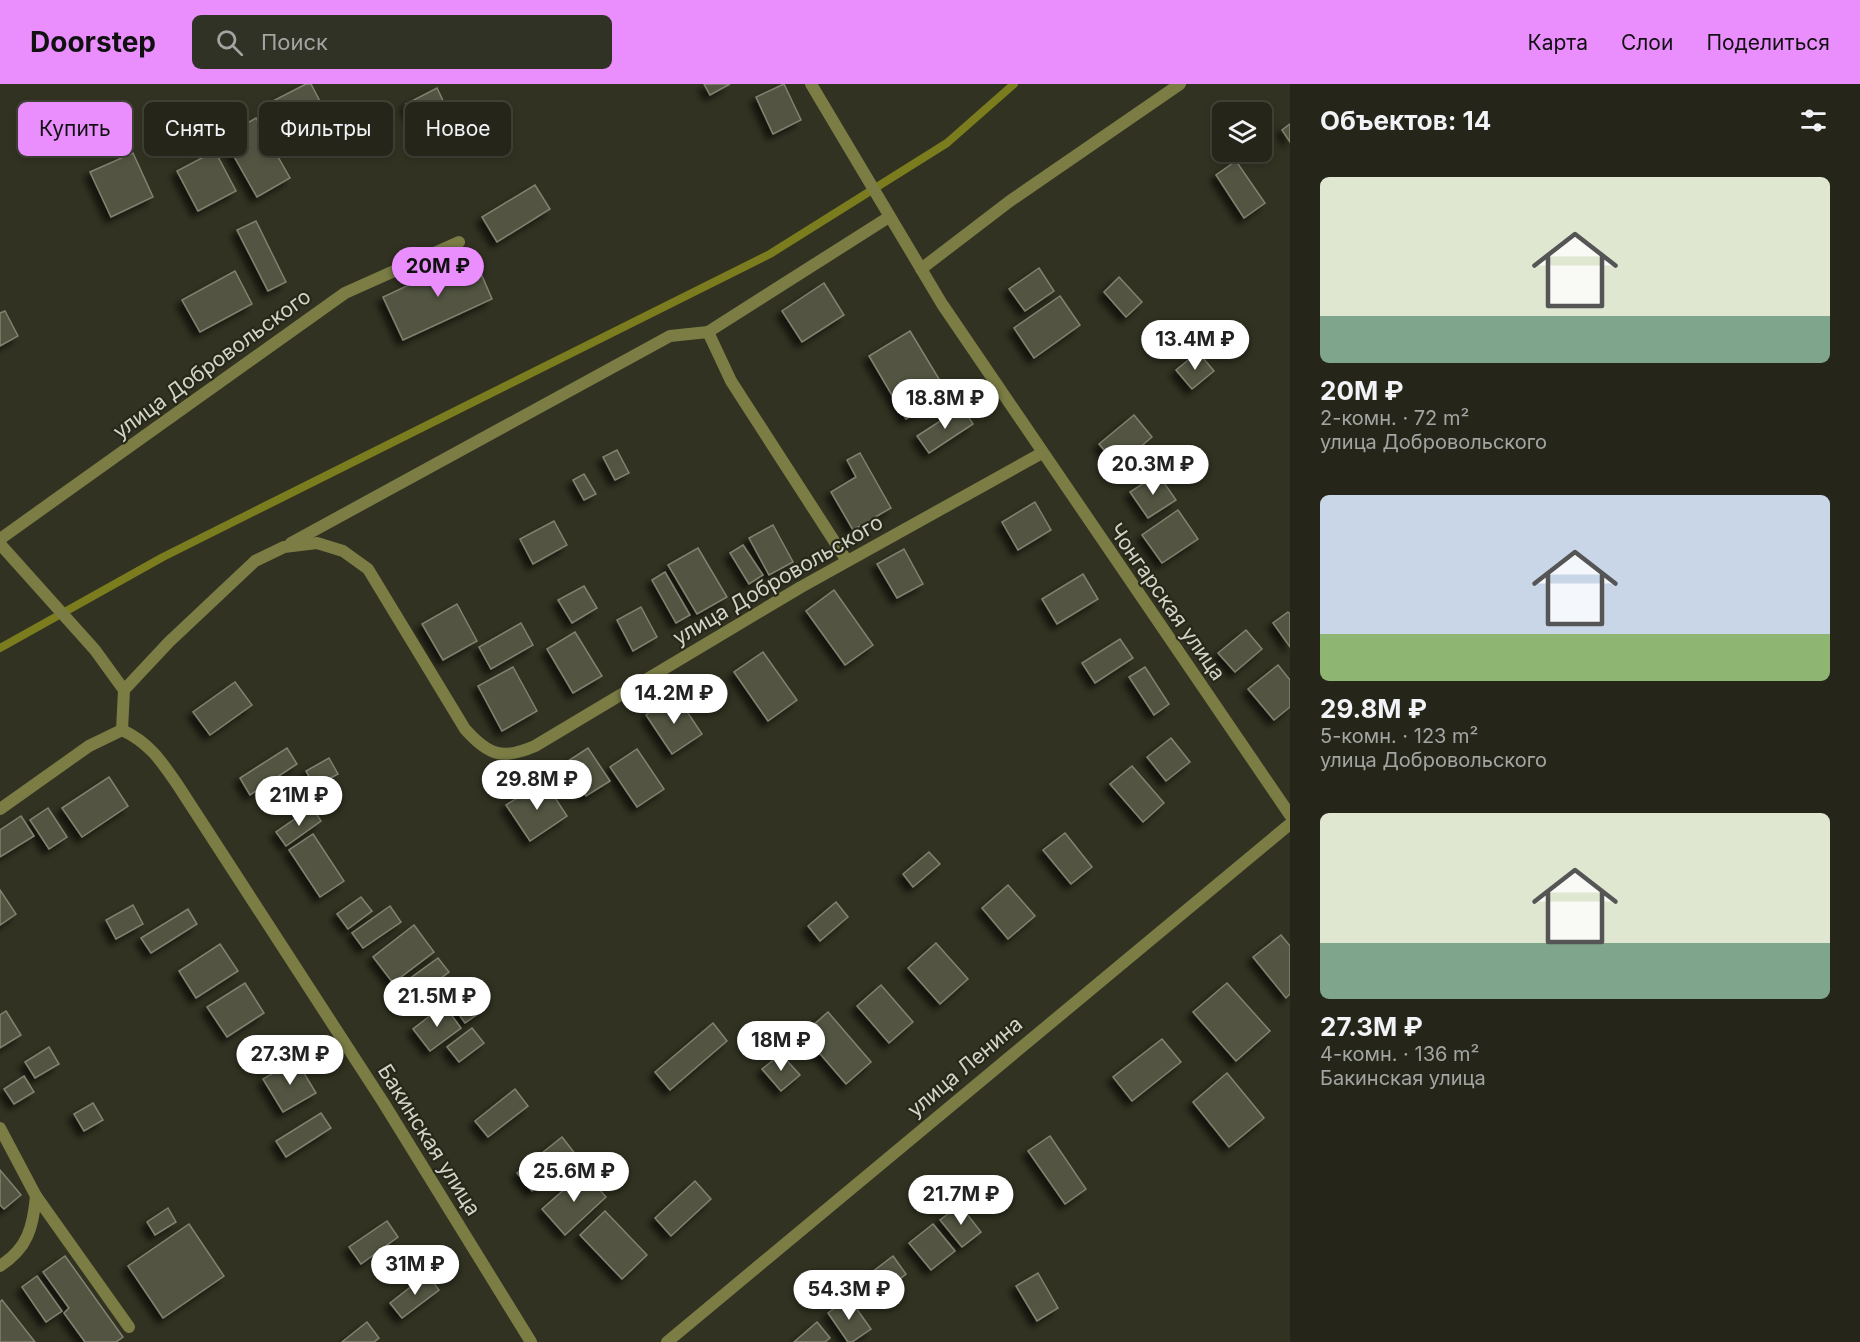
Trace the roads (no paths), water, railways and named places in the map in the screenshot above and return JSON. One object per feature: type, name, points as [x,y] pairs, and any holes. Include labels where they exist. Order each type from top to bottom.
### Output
[{"type":"street","name":"Чонгарская улица","points":[[811,84],[843,143],[921,269],[1042,453],[1290,816]]},
{"type":"street","points":[[921,269],[1010,201],[1180,84]]},
{"type":"street","points":[[284,547],[670,336],[708,332],[892,223]]},
{"type":"street","name":"улица Добровольского","points":[[0,539],[345,293],[459,242]]},
{"type":"street","points":[[708,332],[731,381],[847,561]]},
{"type":"street","name":"улица Добровольского","points":[[124,690],[169,642],[255,561],[284,547],[317,543],[343,551],[368,570],[465,729],[476,741],[494,752],[513,756],[535,747],[847,561],[1042,453]]},
{"type":"street","points":[[0,544],[94,650],[124,690],[122,730],[89,746],[0,809]]},
{"type":"street","name":"Бакинская улица","points":[[122,730],[140,738],[153,749],[179,787],[383,1102],[531,1342]]},
{"type":"street","name":"улица Ленина","points":[[667,1342],[1290,824]]},
{"type":"street","points":[[0,1128],[36,1196],[129,1327]]},
{"type":"street","points":[[0,1266],[15,1256],[29,1237],[36,1196]]},
{"type":"waterway","points":[[0,648],[163,557],[770,254],[947,143],[1014,84]]}]
